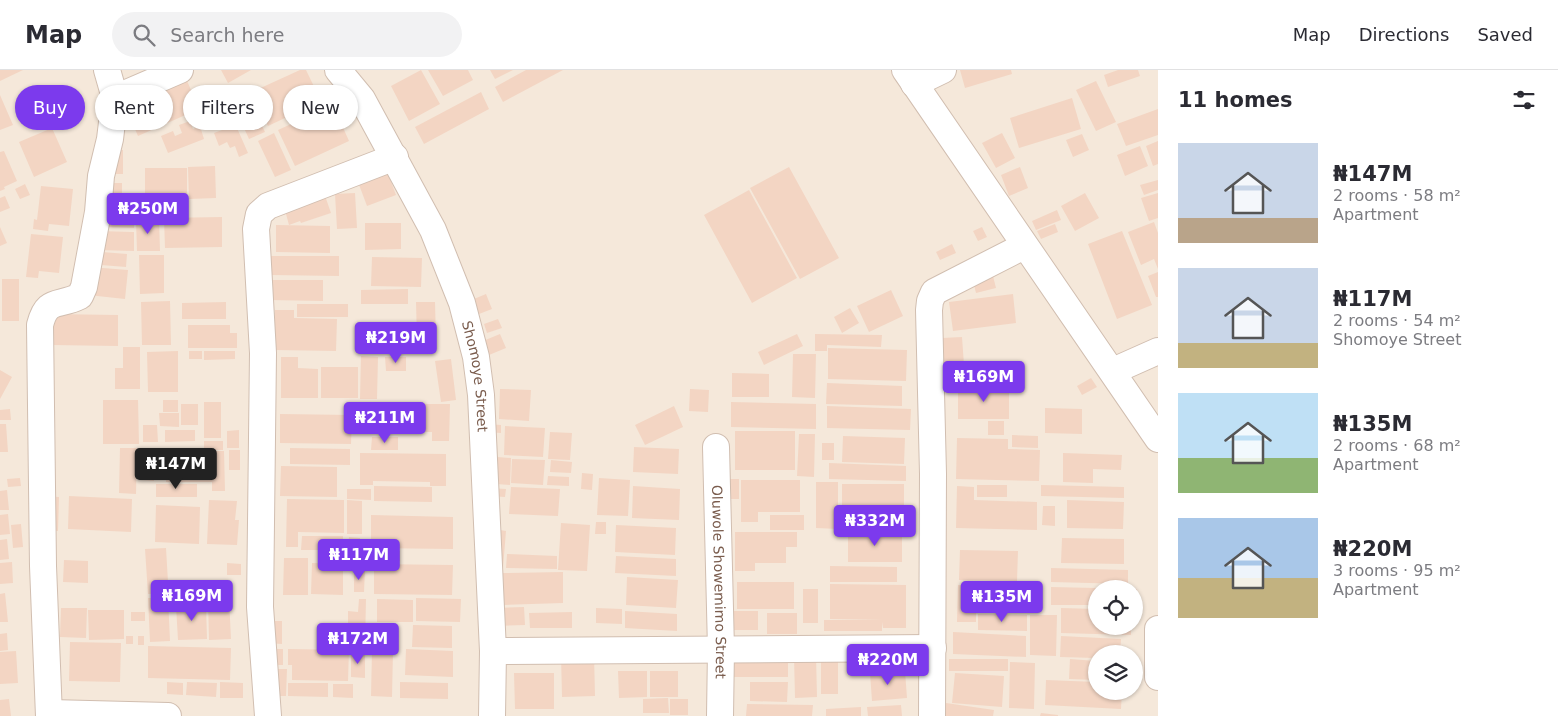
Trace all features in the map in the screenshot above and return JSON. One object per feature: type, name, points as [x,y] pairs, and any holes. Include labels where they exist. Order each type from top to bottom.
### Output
[{"type":"street","points":[[107,70],[111,85]]},
{"type":"street","points":[[145,85],[180,70]]},
{"type":"street","name":"Shomoye Street","points":[[338,70],[362,98],[433,230],[462,304],[476,357],[481,395],[493,651],[492,716]]},
{"type":"street","points":[[943,70],[909,77],[1158,439]]},
{"type":"street","points":[[111,130],[84,286],[80,296],[51,305],[43,311],[40,325],[43,566],[49,714],[168,716]]},
{"type":"street","points":[[268,716],[260,607],[263,353],[256,229],[259,214],[268,206],[395,157]]},
{"type":"street","points":[[932,716],[933,474],[930,300],[934,292],[1024,246]]},
{"type":"street","points":[[1113,371],[1158,351]]},
{"type":"street","name":"Oluwole Showemimo Street","points":[[716,447],[721,649],[720,716]]},
{"type":"street","points":[[1158,629],[1158,677]]},
{"type":"street","points":[[493,651],[933,648]]},
{"type":"shaded area","points":[[0,70],[1158,70],[1158,716],[0,716]]},
{"type":"building","points":[[0,70],[23,70],[0,81]]},
{"type":"building","points":[[221,70],[251,70],[228,83]]},
{"type":"building","points":[[300,70],[306,70],[313,85],[283,85],[283,119],[273,124],[273,85],[267,85]]},
{"type":"building","points":[[421,70],[440,104],[409,121],[391,86]]},
{"type":"building","points":[[428,70],[468,70],[473,80],[443,96]]},
{"type":"building","points":[[490,70],[513,70],[495,79]]},
{"type":"building","points":[[526,70],[563,70],[503,102],[495,87]]},
{"type":"building","points":[[960,70],[1011,70],[1012,74],[965,88]]},
{"type":"building","points":[[1118,70],[1138,70],[1140,76],[1108,87],[1104,75]]},
{"type":"building","points":[[185,76],[189,85],[183,85],[183,116],[173,121],[173,85],[165,85]]},
{"type":"building","points":[[1096,81],[1116,122],[1096,131],[1076,90]]},
{"type":"building","points":[[481,92],[489,109],[424,144],[415,127]]},
{"type":"building","points":[[0,95],[13,125],[0,130]]},
{"type":"building","points":[[1072,98],[1081,129],[1019,148],[1010,118]]},
{"type":"building","points":[[1158,109],[1158,135],[1126,146],[1117,124]]},
{"type":"building","points":[[183,124],[183,130],[201,130],[204,139],[168,153],[161,136],[173,131],[175,136],[182,133],[179,125]]},
{"type":"building","points":[[283,128],[283,130],[344,130],[349,141],[295,166],[278,130]]},
{"type":"building","points":[[47,130],[53,130],[67,162],[34,177],[19,142]]},
{"type":"building","points":[[135,130],[152,130],[138,136]]},
{"type":"building","points":[[222,130],[238,130],[248,153],[239,157],[235,146],[230,148],[227,142],[219,146],[214,133]]},
{"type":"building","points":[[245,130],[264,130],[265,132],[249,139]]},
{"type":"building","points":[[274,133],[291,170],[275,177],[258,141]]},
{"type":"building","points":[[1002,133],[1015,158],[996,168],[982,143]]},
{"type":"building","points":[[1082,134],[1089,150],[1073,157],[1066,140]]},
{"type":"building","points":[[1158,141],[1158,164],[1153,166],[1146,146]]},
{"type":"building","points":[[1140,146],[1148,166],[1125,176],[1117,155]]},
{"type":"building","points":[[109,150],[123,150],[123,174],[109,174]]},
{"type":"building","points":[[4,151],[17,181],[0,191],[0,152]]},
{"type":"building","points":[[384,163],[396,195],[367,206],[355,174]]},
{"type":"building","points":[[215,166],[216,198],[189,199],[188,167]]},
{"type":"building","points":[[789,167],[839,258],[800,279],[750,188]]},
{"type":"building","points":[[1020,167],[1028,188],[1009,196],[1001,175]]},
{"type":"building","points":[[145,168],[187,168],[187,199],[145,199]]},
{"type":"building","points":[[1158,180],[1158,190],[1144,195],[1140,185]]},
{"type":"building","points":[[102,183],[122,183],[122,202],[103,202]]},
{"type":"building","points":[[25,184],[30,195],[20,199],[15,189]]},
{"type":"building","points":[[41,186],[73,189],[69,226],[49,224],[48,231],[33,229],[34,219],[37,220]]},
{"type":"building","points":[[323,190],[331,213],[289,225],[286,214],[273,218]]},
{"type":"building","points":[[749,190],[797,278],[752,303],[704,215]]},
{"type":"building","points":[[355,193],[357,228],[337,229],[335,194]]},
{"type":"building","points":[[1085,193],[1099,218],[1075,231],[1061,206]]},
{"type":"building","points":[[1158,193],[1158,218],[1149,221],[1141,198]]},
{"type":"building","points":[[5,196],[10,208],[0,212],[0,198]]},
{"type":"building","points":[[186,203],[186,216],[145,217],[145,205]]},
{"type":"building","points":[[103,205],[134,205],[134,228],[103,227]]},
{"type":"building","points":[[1057,210],[1061,220],[1036,230],[1032,221]]},
{"type":"building","points":[[222,217],[222,247],[165,248],[164,218]]},
{"type":"building","points":[[136,220],[159,220],[160,251],[137,251]]},
{"type":"building","points":[[1154,222],[1158,233],[1158,269],[1154,259],[1141,265],[1128,232]]},
{"type":"building","points":[[365,223],[401,223],[401,249],[365,250]]},
{"type":"building","points":[[1055,224],[1058,232],[1041,239],[1037,231]]},
{"type":"building","points":[[276,225],[330,226],[330,253],[276,252]]},
{"type":"building","points":[[0,227],[7,243],[0,246]]},
{"type":"building","points":[[982,227],[987,237],[978,241],[973,231]]},
{"type":"building","points":[[99,231],[134,232],[134,251],[98,250]]},
{"type":"building","points":[[1122,231],[1152,305],[1117,319],[1088,244]]},
{"type":"building","points":[[31,234],[63,237],[59,273],[39,271],[38,278],[26,277]]},
{"type":"building","points":[[952,244],[956,253],[940,260],[936,252]]},
{"type":"building","points":[[102,252],[127,254],[126,267],[101,265]]},
{"type":"building","points":[[139,255],[164,255],[164,293],[140,294]]},
{"type":"building","points":[[271,256],[339,256],[339,276],[271,275]]},
{"type":"building","points":[[372,257],[422,258],[421,287],[371,286]]},
{"type":"building","points":[[90,267],[128,270],[125,299],[88,295]]},
{"type":"building","points":[[1158,272],[1158,297],[1156,297],[1148,276]]},
{"type":"building","points":[[993,276],[996,288],[976,293],[973,281]]},
{"type":"building","points":[[2,279],[19,279],[19,321],[2,321]]},
{"type":"building","points":[[269,280],[323,280],[323,301],[269,300]]},
{"type":"building","points":[[408,289],[408,304],[361,304],[361,290]]},
{"type":"building","points":[[891,290],[903,316],[869,332],[857,306]]},
{"type":"building","points":[[486,294],[492,309],[479,314],[474,299]]},
{"type":"building","points":[[1013,294],[1016,323],[953,331],[949,302]]},
{"type":"building","points":[[170,301],[171,345],[142,345],[141,302]]},
{"type":"building","points":[[226,302],[226,319],[182,319],[182,303]]},
{"type":"building","points":[[416,302],[435,302],[436,340],[417,340]]},
{"type":"building","points":[[297,304],[348,304],[348,317],[297,317]]},
{"type":"building","points":[[850,308],[859,323],[842,333],[834,317]]},
{"type":"building","points":[[275,310],[294,310],[294,318],[337,319],[336,351],[275,350]]},
{"type":"building","points":[[51,314],[118,315],[118,346],[51,345]]},
{"type":"building","points":[[498,319],[502,328],[487,333],[484,324]]},
{"type":"building","points":[[188,325],[230,325],[230,333],[237,333],[237,348],[188,348]]},
{"type":"building","points":[[500,334],[506,348],[489,355],[483,341]]},
{"type":"building","points":[[797,334],[803,346],[764,365],[758,352]]},
{"type":"building","points":[[815,334],[882,335],[881,347],[827,345],[827,351],[815,351]]},
{"type":"building","points":[[962,337],[964,365],[944,366],[942,338]]},
{"type":"building","points":[[123,347],[140,347],[140,389],[115,389],[115,368],[123,368]]},
{"type":"building","points":[[828,348],[907,350],[906,381],[828,379]]},
{"type":"building","points":[[178,351],[178,392],[148,392],[147,352]]},
{"type":"building","points":[[189,351],[202,351],[202,359],[189,359]]},
{"type":"building","points":[[204,351],[235,351],[235,359],[204,360]]},
{"type":"building","points":[[793,354],[816,354],[815,398],[792,397]]},
{"type":"building","points":[[361,356],[378,357],[377,399],[360,399]]},
{"type":"building","points":[[281,357],[298,357],[298,368],[318,369],[318,398],[281,398]]},
{"type":"building","points":[[385,357],[406,357],[406,371],[386,371]]},
{"type":"building","points":[[451,359],[456,400],[441,402],[435,361]]},
{"type":"building","points":[[321,367],[358,367],[358,398],[321,398]]},
{"type":"building","points":[[0,370],[12,377],[0,399]]},
{"type":"building","points":[[732,373],[769,374],[769,397],[732,397]]},
{"type":"building","points":[[938,373],[963,373],[963,385],[939,386]]},
{"type":"building","points":[[1091,378],[1097,387],[1082,395],[1077,386]]},
{"type":"building","points":[[827,383],[902,386],[902,406],[826,404]]},
{"type":"building","points":[[1009,387],[1009,419],[958,419],[958,388]]},
{"type":"building","points":[[500,389],[531,390],[529,421],[499,419]]},
{"type":"building","points":[[690,389],[709,390],[708,412],[689,411]]},
{"type":"building","points":[[103,400],[138,400],[139,444],[103,444]]},
{"type":"building","points":[[163,400],[178,400],[178,412],[163,412]]},
{"type":"building","points":[[204,402],[221,402],[221,438],[204,438]]},
{"type":"building","points":[[731,402],[816,404],[816,429],[731,427]]},
{"type":"building","points":[[181,404],[198,404],[198,425],[181,425]]},
{"type":"building","points":[[361,404],[372,405],[372,424],[360,424]]},
{"type":"building","points":[[397,404],[450,404],[449,441],[432,441],[432,432],[397,432]]},
{"type":"building","points":[[674,406],[683,427],[645,445],[635,425]]},
{"type":"building","points":[[827,406],[911,409],[910,430],[827,428]]},
{"type":"building","points":[[1045,408],[1082,409],[1082,434],[1045,433]]},
{"type":"building","points":[[10,409],[11,420],[0,420],[0,410]]},
{"type":"building","points":[[159,413],[179,413],[179,427],[160,426]]},
{"type":"building","points":[[280,414],[352,415],[351,444],[280,443]]},
{"type":"building","points":[[988,421],[1004,421],[1004,435],[988,435]]},
{"type":"building","points":[[0,424],[6,424],[8,452],[0,452]]},
{"type":"building","points":[[486,424],[501,425],[501,433],[486,432]]},
{"type":"building","points":[[143,425],[157,425],[158,442],[143,442]]},
{"type":"building","points":[[505,426],[545,428],[543,457],[504,455]]},
{"type":"building","points":[[165,430],[195,430],[195,441],[165,442]]},
{"type":"building","points":[[239,430],[239,448],[227,448],[227,431]]},
{"type":"building","points":[[735,431],[795,431],[795,470],[735,470]]},
{"type":"building","points":[[550,432],[572,433],[570,460],[548,459]]},
{"type":"building","points":[[799,434],[815,434],[814,477],[797,476]]},
{"type":"building","points":[[1012,435],[1038,436],[1038,448],[1012,447]]},
{"type":"building","points":[[843,436],[905,438],[904,464],[842,462]]},
{"type":"building","points":[[372,437],[398,437],[398,450],[371,450]]},
{"type":"building","points":[[957,438],[1008,439],[1008,449],[1040,450],[1039,481],[956,479]]},
{"type":"building","points":[[204,441],[223,441],[223,450],[204,450]]},
{"type":"building","points":[[822,443],[834,443],[834,460],[822,460]]},
{"type":"building","points":[[634,447],[679,449],[678,474],[633,472]]},
{"type":"building","points":[[120,448],[137,448],[136,494],[119,493]]},
{"type":"building","points":[[290,448],[350,449],[350,465],[290,464]]},
{"type":"building","points":[[229,450],[240,450],[240,470],[229,470]]},
{"type":"building","points":[[158,451],[224,451],[225,491],[212,491],[212,482],[166,482],[166,464],[159,464]]},
{"type":"building","points":[[142,452],[155,453],[154,481],[141,480]]},
{"type":"building","points":[[360,453],[446,454],[446,486],[430,486],[430,482],[373,481],[373,485],[360,485]]},
{"type":"building","points":[[1063,453],[1122,455],[1121,470],[1093,469],[1093,483],[1063,482]]},
{"type":"building","points":[[497,457],[511,458],[510,485],[496,484]]},
{"type":"building","points":[[512,459],[545,460],[543,485],[511,483]]},
{"type":"building","points":[[551,460],[572,462],[571,473],[550,472]]},
{"type":"building","points":[[829,463],[906,466],[906,481],[829,479]]},
{"type":"building","points":[[281,466],[337,467],[337,497],[280,496]]},
{"type":"building","points":[[582,473],[593,474],[592,490],[581,489]]},
{"type":"building","points":[[548,476],[569,477],[569,486],[547,485]]},
{"type":"building","points":[[20,478],[21,486],[8,487],[7,479]]},
{"type":"building","points":[[599,478],[630,480],[628,516],[597,515]]},
{"type":"building","points":[[718,479],[739,479],[739,499],[718,499]]},
{"type":"building","points":[[741,480],[800,480],[800,512],[758,512],[758,522],[741,522]]},
{"type":"building","points":[[816,482],[838,482],[838,529],[816,528]]},
{"type":"building","points":[[156,484],[197,484],[197,497],[156,497]]},
{"type":"building","points":[[842,484],[904,484],[904,515],[842,515]]},
{"type":"building","points":[[977,485],[1007,485],[1007,497],[977,497]]},
{"type":"building","points":[[1041,485],[1124,487],[1124,498],[1041,496]]},
{"type":"building","points":[[374,486],[432,487],[432,502],[374,501]]},
{"type":"building","points":[[633,486],[680,489],[679,520],[632,518]]},
{"type":"building","points":[[957,486],[974,487],[974,500],[1037,502],[1037,530],[956,528]]},
{"type":"building","points":[[511,487],[560,489],[558,516],[509,514]]},
{"type":"building","points":[[489,488],[506,489],[505,497],[488,496]]},
{"type":"building","points":[[347,489],[371,489],[371,500],[347,499]]},
{"type":"building","points":[[7,490],[9,510],[0,510],[0,491]]},
{"type":"building","points":[[45,496],[59,497],[58,531],[44,530]]},
{"type":"building","points":[[69,496],[132,499],[131,532],[68,529]]},
{"type":"building","points":[[287,499],[344,500],[344,533],[298,532],[298,547],[286,547]]},
{"type":"building","points":[[209,500],[237,501],[235,520],[239,520],[237,545],[207,544]]},
{"type":"building","points":[[347,500],[362,501],[362,534],[347,534]]},
{"type":"building","points":[[1067,500],[1124,502],[1123,529],[1067,528]]},
{"type":"building","points":[[156,505],[200,507],[199,544],[155,542]]},
{"type":"building","points":[[1043,506],[1055,506],[1055,526],[1042,525]]},
{"type":"building","points":[[8,514],[10,534],[0,535],[0,515]]},
{"type":"building","points":[[371,515],[453,517],[453,549],[371,548]]},
{"type":"building","points":[[770,515],[804,515],[804,530],[770,530]]},
{"type":"building","points":[[841,516],[878,516],[878,529],[841,529]]},
{"type":"building","points":[[596,522],[606,522],[606,534],[595,534]]},
{"type":"building","points":[[561,523],[590,525],[587,571],[558,570]]},
{"type":"building","points":[[21,524],[23,547],[13,548],[11,525]]},
{"type":"building","points":[[616,525],[676,528],[675,555],[615,552]]},
{"type":"building","points":[[494,529],[506,531],[503,568],[490,567]]},
{"type":"building","points":[[735,532],[797,532],[797,547],[786,547],[786,563],[755,563],[755,571],[735,571]]},
{"type":"building","points":[[848,532],[902,533],[902,562],[848,562]]},
{"type":"building","points":[[302,536],[343,536],[343,550],[301,550]]},
{"type":"building","points":[[349,537],[360,538],[360,550],[348,550]]},
{"type":"building","points":[[1062,538],[1124,539],[1124,564],[1061,563]]},
{"type":"building","points":[[7,539],[9,559],[0,560],[0,540]]},
{"type":"building","points":[[166,548],[168,582],[171,582],[172,593],[148,594],[145,549]]},
{"type":"building","points":[[369,550],[400,551],[400,561],[369,560]]},
{"type":"building","points":[[960,550],[1018,551],[1017,581],[959,580]]},
{"type":"building","points":[[507,554],[557,556],[557,569],[506,568]]},
{"type":"building","points":[[616,556],[676,559],[676,576],[615,573]]},
{"type":"building","points":[[284,558],[308,558],[308,595],[283,595]]},
{"type":"building","points":[[64,560],[88,561],[88,583],[63,582]]},
{"type":"building","points":[[12,562],[13,583],[0,584],[0,563]]},
{"type":"building","points":[[227,563],[241,564],[241,575],[227,575]]},
{"type":"building","points":[[312,563],[343,564],[343,595],[311,594]]},
{"type":"building","points":[[374,564],[453,565],[452,595],[374,594]]},
{"type":"building","points":[[830,566],[897,567],[897,582],[830,582]]},
{"type":"building","points":[[1051,568],[1128,570],[1128,580],[1088,580],[1088,583],[1051,582]]},
{"type":"building","points":[[354,570],[365,570],[364,592],[354,592]]},
{"type":"building","points":[[563,572],[563,603],[504,605],[503,573]]},
{"type":"building","points":[[627,577],[678,580],[676,608],[626,605]]},
{"type":"building","points":[[737,582],[794,582],[794,609],[737,609]]},
{"type":"building","points":[[208,583],[223,584],[223,597],[208,596]]},
{"type":"building","points":[[830,584],[906,585],[906,628],[883,628],[882,622],[882,631],[824,631],[824,620],[883,620],[830,619]]},
{"type":"building","points":[[958,585],[1023,587],[1023,612],[976,611],[976,622],[957,622]]},
{"type":"building","points":[[1051,587],[1088,588],[1088,605],[1051,605]]},
{"type":"building","points":[[803,589],[818,589],[818,623],[803,623]]},
{"type":"building","points":[[5,593],[8,622],[0,622],[0,594]]},
{"type":"building","points":[[148,598],[168,598],[170,641],[150,642]]},
{"type":"building","points":[[229,598],[231,639],[209,640],[208,599]]},
{"type":"building","points":[[416,598],[461,599],[460,622],[416,621]]},
{"type":"building","points":[[359,599],[366,599],[365,645],[348,645],[348,611],[358,612]]},
{"type":"building","points":[[377,599],[413,600],[413,622],[377,622]]},
{"type":"building","points":[[206,605],[207,639],[178,640],[176,606]]},
{"type":"building","points":[[524,607],[525,625],[496,626],[495,608]]},
{"type":"building","points":[[61,608],[87,608],[86,638],[60,637]]},
{"type":"building","points":[[596,608],[622,609],[622,624],[596,623]]},
{"type":"building","points":[[1061,608],[1088,609],[1088,634],[1061,633]]},
{"type":"building","points":[[88,610],[124,610],[124,639],[89,640]]},
{"type":"building","points":[[625,611],[677,614],[677,631],[625,628]]},
{"type":"building","points":[[725,611],[758,611],[758,630],[725,630]]},
{"type":"building","points":[[131,612],[145,612],[145,621],[131,621]]},
{"type":"building","points":[[572,612],[572,628],[530,628],[529,613]]},
{"type":"building","points":[[767,613],[797,613],[797,634],[767,634]]},
{"type":"building","points":[[978,614],[1027,615],[1027,631],[978,630]]},
{"type":"building","points":[[1030,615],[1057,615],[1056,656],[1030,655]]},
{"type":"building","points":[[266,621],[282,621],[282,644],[266,643]]},
{"type":"building","points":[[413,625],[452,626],[452,648],[412,647]]},
{"type":"building","points":[[953,632],[1026,636],[1026,657],[953,654]]},
{"type":"building","points":[[7,633],[8,650],[0,651],[0,634]]},
{"type":"building","points":[[126,636],[133,636],[133,644],[126,644]]},
{"type":"building","points":[[138,636],[144,636],[144,645],[138,645]]},
{"type":"building","points":[[1061,636],[1121,639],[1121,645],[1088,645],[1088,658],[1060,657]]},
{"type":"building","points":[[70,642],[121,643],[120,682],[69,681]]},
{"type":"building","points":[[148,646],[231,648],[230,680],[148,678]]},
{"type":"building","points":[[274,649],[283,649],[283,665],[274,665]]},
{"type":"building","points":[[288,649],[349,650],[348,681],[292,680],[292,665],[288,665]]},
{"type":"building","points":[[406,649],[453,651],[453,677],[405,675]]},
{"type":"building","points":[[16,651],[18,683],[0,684],[0,652]]},
{"type":"building","points":[[372,651],[393,651],[392,697],[371,696]]},
{"type":"building","points":[[351,653],[365,653],[365,678],[351,677]]},
{"type":"building","points":[[726,653],[788,653],[788,677],[727,677]]},
{"type":"building","points":[[594,654],[595,696],[562,697],[561,655]]},
{"type":"building","points":[[794,656],[816,656],[817,697],[795,698]]},
{"type":"building","points":[[821,656],[838,656],[838,694],[821,694]]},
{"type":"building","points":[[949,659],[1008,659],[1008,671],[949,671]]},
{"type":"building","points":[[1070,659],[1088,660],[1088,680],[1069,679]]},
{"type":"building","points":[[1010,662],[1035,663],[1034,709],[1009,708]]},
{"type":"building","points":[[274,669],[287,669],[286,696],[274,696]]},
{"type":"building","points":[[618,671],[647,671],[647,697],[619,698]]},
{"type":"building","points":[[650,671],[678,671],[678,697],[650,697]]},
{"type":"building","points":[[905,671],[907,698],[872,701],[870,673]]},
{"type":"building","points":[[514,673],[554,673],[554,709],[515,709]]},
{"type":"building","points":[[955,673],[1004,676],[1002,707],[952,703]]},
{"type":"building","points":[[1046,680],[1088,682],[1088,700],[1122,700],[1121,709],[1045,705]]},
{"type":"building","points":[[167,682],[183,683],[183,695],[167,694]]},
{"type":"building","points":[[187,682],[217,683],[216,697],[186,695]]},
{"type":"building","points":[[220,682],[243,683],[243,698],[220,698]]},
{"type":"building","points":[[400,682],[448,683],[448,699],[400,698]]},
{"type":"building","points":[[750,682],[788,682],[787,702],[750,701]]},
{"type":"building","points":[[288,683],[328,683],[328,697],[288,696]]},
{"type":"building","points":[[333,684],[353,684],[353,698],[333,697]]},
{"type":"building","points":[[668,698],[669,713],[643,713],[643,699]]},
{"type":"building","points":[[9,699],[11,716],[0,716],[0,700]]},
{"type":"building","points":[[670,699],[688,699],[688,715],[670,715]]},
{"type":"building","points":[[946,703],[994,710],[993,716],[944,716]]},
{"type":"building","points":[[747,704],[813,705],[812,716],[746,716]]},
{"type":"building","points":[[901,705],[902,716],[868,716],[867,707]]},
{"type":"building","points":[[861,707],[861,716],[826,716],[826,709]]},
{"type":"building","points":[[1041,713],[1058,715],[1058,716],[1040,716]]}]
